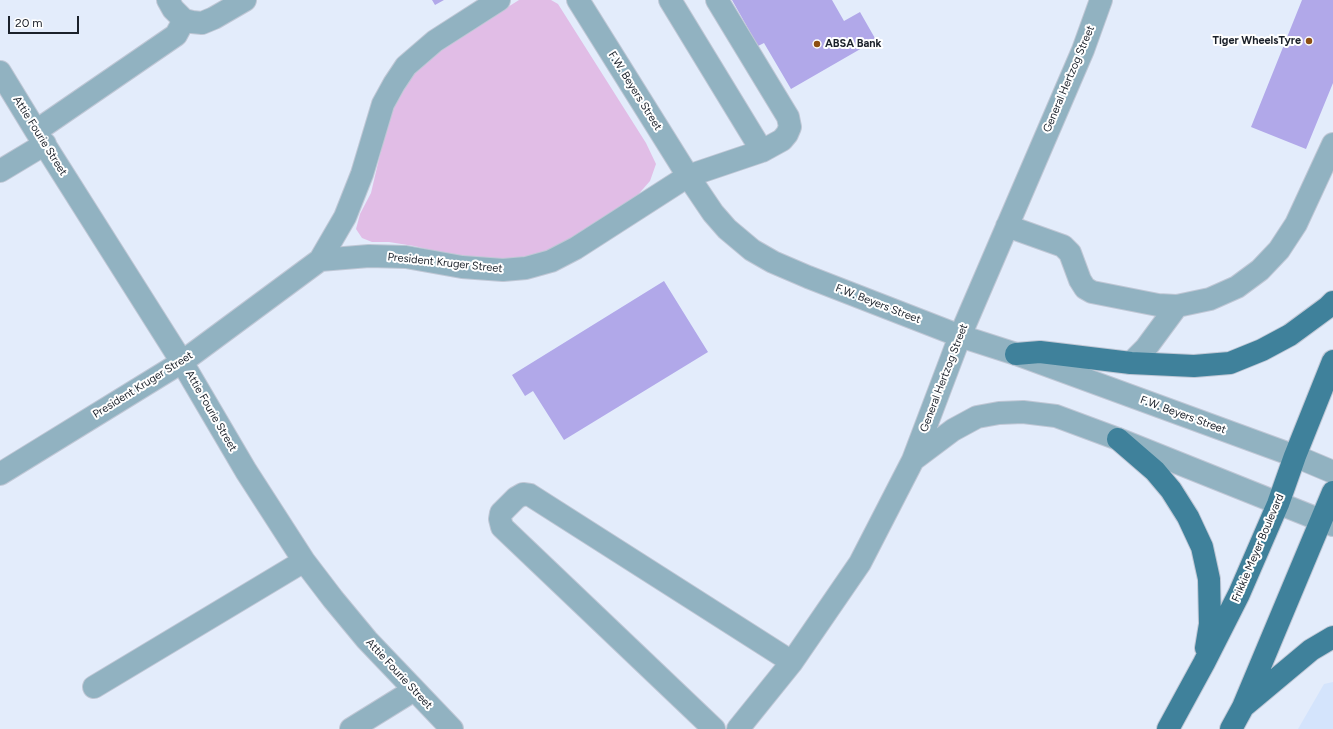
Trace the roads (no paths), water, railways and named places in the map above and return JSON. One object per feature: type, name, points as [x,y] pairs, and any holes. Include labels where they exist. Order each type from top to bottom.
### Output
[{"type":"main road","points":[[1016,354],[1040,352],[1131,363],[1194,366],[1230,363],[1262,350],[1290,335],[1333,302]]},
{"type":"main road","name":"Frikkie Meyer Boulevard","points":[[1168,729],[1239,594],[1278,504],[1295,456],[1333,361]]},
{"type":"main road","points":[[1118,439],[1155,471],[1171,490],[1188,517],[1202,547],[1209,579],[1210,624],[1204,663]]},
{"type":"main road","points":[[1230,729],[1243,707],[1327,523],[1333,492]]},
{"type":"main road","points":[[1243,707],[1311,650],[1333,637]]},
{"type":"street","points":[[168,0],[173,9],[184,20],[202,23],[214,18],[245,0]]},
{"type":"street","name":"President Kruger Street","points":[[0,474],[182,362],[320,260],[345,217],[362,174],[384,104],[394,84],[406,66],[435,41],[499,0]]},
{"type":"street","name":"F.W. Beyers Street","points":[[578,0],[688,176],[713,213],[727,229],[752,250],[780,265],[960,336],[1016,354],[1295,456],[1333,472]]},
{"type":"street","points":[[670,0],[762,151]]},
{"type":"street","name":"President Kruger Street","points":[[320,260],[369,256],[406,257],[462,267],[503,270],[526,268],[551,260],[576,248],[688,176],[762,151],[782,140],[790,127],[788,117],[717,0]]},
{"type":"street","name":"General Hertzog Street","points":[[738,729],[792,662],[860,563],[913,460],[960,336],[1083,50],[1102,0]]},
{"type":"street","points":[[0,171],[40,138],[176,35],[184,20]]},
{"type":"street","name":"Attie Fourie Street","points":[[0,72],[40,138],[182,362],[246,471],[304,561],[367,640],[452,729]]},
{"type":"street","points":[[1007,226],[1063,246],[1070,253],[1080,280],[1085,288],[1092,292],[1158,305],[1177,306],[1210,299],[1237,287],[1260,270],[1279,250],[1296,224],[1333,144]]},
{"type":"street","points":[[1131,363],[1146,348],[1177,306]]},
{"type":"street","points":[[913,460],[952,430],[977,417],[999,413],[1023,412],[1056,416],[1118,439],[1327,523]]},
{"type":"street","points":[[714,729],[502,527],[500,519],[501,513],[516,498],[523,494],[530,495],[792,662]]},
{"type":"street","points":[[94,687],[304,561]]},
{"type":"street","points":[[351,729],[414,690]]},
{"type":"place","name":"Tiger WheelsTyre","points":[[1309,41]]},
{"type":"place","name":"ABSA Bank","points":[[817,44]]}]
